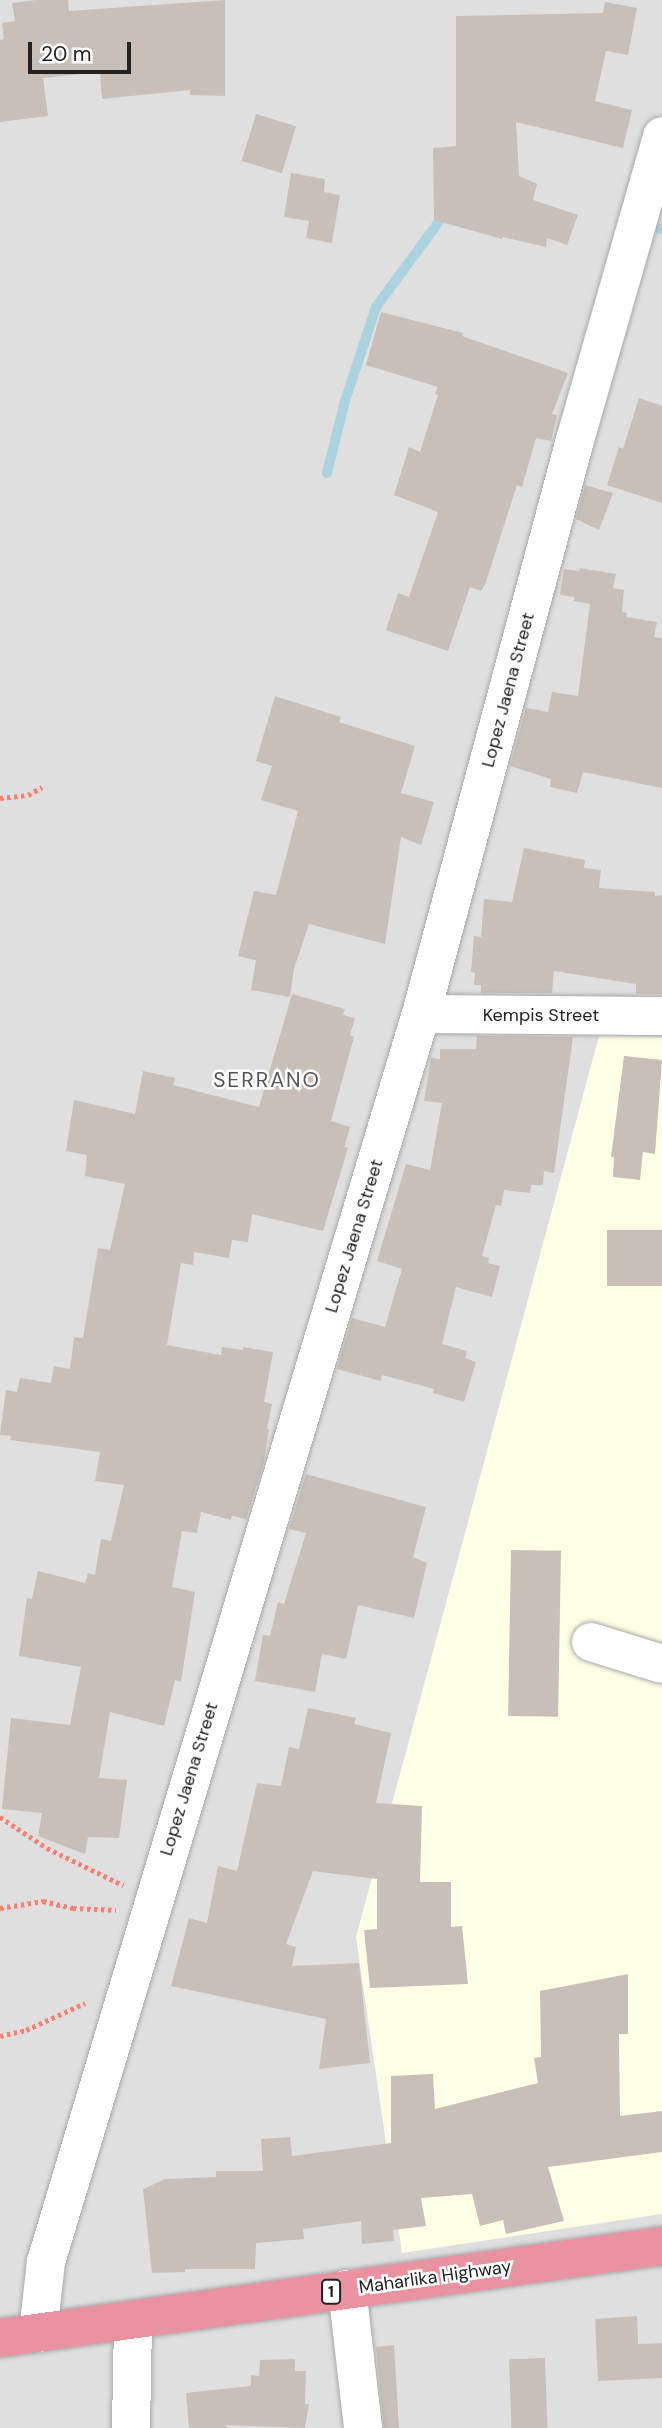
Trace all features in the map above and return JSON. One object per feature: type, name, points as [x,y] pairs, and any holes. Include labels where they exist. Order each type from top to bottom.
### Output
[{"type":"highway","name":"Maharlika Highway","points":[[0,2338],[662,2246]]},
{"type":"street","name":"Lopez Jaena Street","points":[[38,2333],[46,2262],[151,1905],[421,1014],[571,453],[662,136]]},
{"type":"street","name":"Kempis Street","points":[[421,1014],[662,1016]]},
{"type":"street","points":[[591,1642],[662,1664]]},
{"type":"street","points":[[347,2290],[363,2428]]},
{"type":"street","points":[[131,2428],[133,2320]]},
{"type":"path","points":[[0,799],[28,795],[42,787]]},
{"type":"path","points":[[0,1817],[47,1848],[116,1882],[151,1905]]},
{"type":"path","points":[[0,1908],[43,1901],[151,1905]]},
{"type":"path","points":[[0,2036],[26,2030],[85,2003],[121,2008]]},
{"type":"shaded area","points":[[0,0],[662,0],[662,2428],[0,2428]]},
{"type":"shaded area","points":[[599,1036],[662,1037],[662,2214],[402,2253],[356,1937]]},
{"type":"building","points":[[68,0],[69,11],[225,0],[225,96],[190,95],[190,90],[102,99],[100,72],[43,78],[48,116],[0,122],[0,40],[4,39],[2,23],[15,21],[12,3]]},
{"type":"building","points":[[605,2],[637,8],[628,55],[606,51],[595,101],[632,110],[623,148],[516,122],[519,176],[537,184],[533,200],[578,215],[567,245],[547,238],[546,247],[503,237],[502,239],[434,220],[433,148],[456,146],[456,16],[603,13]]},
{"type":"building","points":[[256,114],[296,126],[282,173],[242,161]]},
{"type":"building","points":[[291,173],[325,179],[324,192],[340,195],[332,243],[306,238],[309,221],[284,217]]},
{"type":"building","points":[[381,312],[463,333],[462,336],[568,373],[552,414],[557,415],[551,441],[536,438],[522,487],[517,485],[485,585],[481,591],[470,587],[448,651],[386,630],[398,593],[409,597],[438,512],[394,495],[409,447],[420,452],[438,395],[435,394],[438,387],[366,365]]},
{"type":"building","points":[[639,398],[662,406],[662,503],[607,485],[619,447],[623,449]]},
{"type":"building","points":[[585,485],[613,493],[599,530],[576,519]]},
{"type":"building","points":[[580,568],[616,574],[613,588],[624,590],[622,612],[627,613],[626,617],[657,622],[654,637],[662,638],[662,788],[583,772],[577,793],[550,787],[551,779],[510,766],[526,708],[548,712],[552,692],[578,696],[590,604],[574,601],[574,597],[560,595],[564,569],[579,571]]},
{"type":"building","points":[[275,696],[341,717],[339,722],[415,746],[401,793],[434,802],[421,845],[401,837],[385,944],[309,924],[294,968],[290,997],[251,990],[256,960],[238,956],[254,891],[276,895],[298,811],[261,800],[272,766],[256,761]]},
{"type":"building","points":[[524,848],[585,860],[584,868],[601,870],[599,888],[655,892],[655,896],[662,895],[662,994],[636,994],[636,984],[554,971],[552,993],[481,993],[481,985],[474,985],[475,973],[471,972],[474,936],[481,937],[484,899],[512,902]]},
{"type":"building","points":[[292,994],[345,1009],[343,1015],[355,1018],[350,1035],[354,1037],[331,1121],[350,1127],[344,1147],[348,1148],[323,1231],[252,1214],[248,1242],[232,1240],[229,1258],[194,1252],[193,1265],[181,1263],[167,1345],[221,1355],[222,1347],[273,1352],[264,1402],[272,1404],[264,1462],[246,1519],[232,1516],[231,1520],[201,1512],[197,1533],[182,1531],[172,1587],[195,1592],[181,1682],[175,1680],[164,1726],[110,1712],[99,1778],[127,1780],[119,1838],[88,1837],[85,1854],[38,1836],[42,1813],[2,1809],[11,1718],[70,1725],[81,1667],[19,1656],[27,1598],[32,1599],[38,1571],[85,1583],[88,1573],[95,1575],[101,1539],[111,1541],[124,1485],[95,1481],[100,1452],[10,1440],[11,1436],[0,1435],[6,1390],[17,1392],[20,1378],[51,1383],[54,1366],[70,1369],[74,1337],[83,1338],[98,1248],[110,1250],[125,1184],[85,1176],[87,1155],[66,1151],[74,1100],[135,1114],[143,1071],[175,1078],[173,1085],[259,1107]]},
{"type":"building","points":[[477,1036],[573,1037],[554,1173],[544,1171],[543,1185],[531,1185],[530,1193],[504,1190],[501,1206],[496,1205],[482,1256],[489,1258],[488,1263],[500,1266],[492,1297],[456,1287],[442,1344],[467,1351],[465,1358],[476,1362],[464,1402],[433,1393],[434,1389],[382,1375],[381,1381],[337,1369],[352,1318],[385,1327],[402,1269],[377,1261],[406,1164],[430,1170],[442,1103],[424,1101],[431,1058],[440,1059],[440,1049],[476,1049]]},
{"type":"building","points":[[624,1056],[662,1060],[655,1154],[643,1152],[640,1180],[613,1177],[614,1157],[611,1157]]},
{"type":"building","points":[[607,1230],[662,1230],[662,1286],[607,1286]]},
{"type":"building","points":[[306,1474],[426,1507],[413,1557],[427,1563],[414,1618],[358,1605],[346,1659],[322,1654],[315,1692],[255,1681],[263,1635],[270,1636],[278,1602],[284,1604],[306,1533],[289,1529]]},
{"type":"building","points":[[511,1550],[561,1551],[558,1717],[508,1716]]},
{"type":"building","points":[[308,1708],[356,1718],[354,1724],[391,1733],[376,1803],[422,1806],[420,1882],[451,1882],[451,1927],[462,1926],[468,1984],[370,1988],[364,1930],[377,1929],[377,1879],[313,1871],[286,1944],[296,1947],[292,1966],[359,1963],[370,2063],[319,2069],[326,2019],[171,1986],[189,1918],[207,1923],[218,1866],[237,1871],[257,1783],[281,1786],[289,1747],[299,1749]]},
{"type":"building","points":[[628,1974],[628,2034],[619,2034],[620,2116],[662,2111],[662,2152],[548,2167],[564,2221],[506,2234],[503,2220],[480,2226],[472,2194],[421,2198],[426,2226],[393,2230],[394,2241],[362,2244],[361,2221],[303,2229],[304,2239],[256,2243],[255,2269],[185,2269],[185,2272],[152,2273],[143,2189],[165,2179],[216,2177],[216,2171],[263,2171],[261,2139],[290,2137],[292,2156],[391,2143],[391,2076],[433,2074],[435,2109],[538,2083],[534,2058],[541,2057],[540,1991]]},
{"type":"building","points":[[637,2316],[638,2344],[662,2343],[662,2378],[598,2381],[595,2319]]},
{"type":"building","points":[[394,2345],[399,2428],[384,2428],[376,2347]]},
{"type":"building","points":[[545,2358],[547,2428],[511,2428],[509,2359]]},
{"type":"building","points":[[295,2359],[295,2371],[306,2371],[305,2404],[309,2404],[305,2428],[226,2425],[227,2428],[189,2428],[186,2393],[251,2386],[251,2375],[259,2376],[260,2360]]},
{"type":"waterway","points":[[327,473],[345,401],[376,307],[446,212]]},
{"type":"district","name":"SERRANO","points":[[267,1080]]}]
